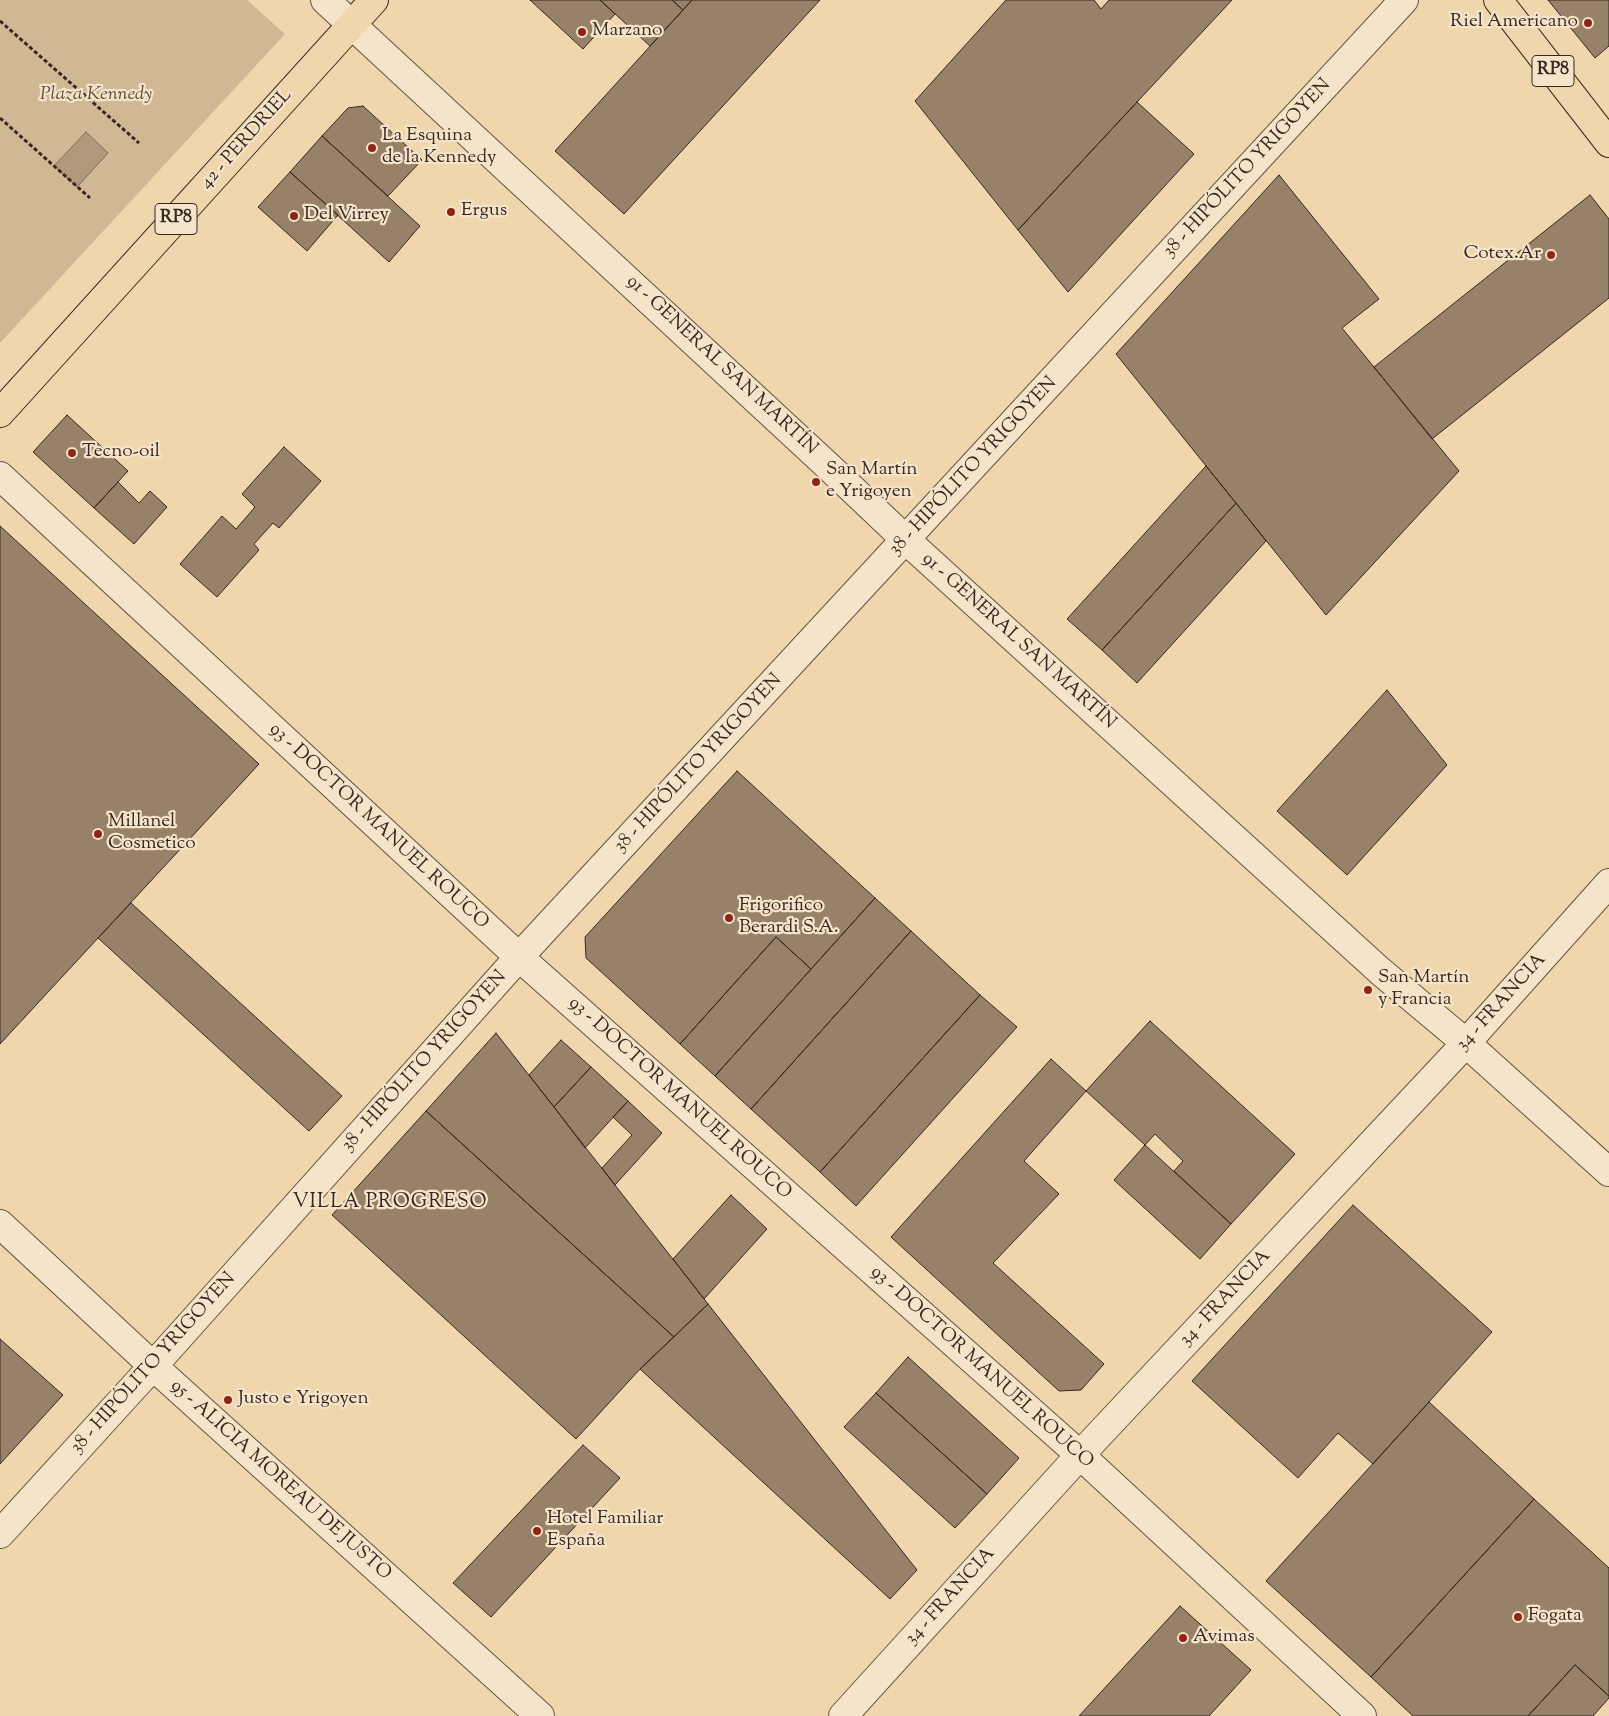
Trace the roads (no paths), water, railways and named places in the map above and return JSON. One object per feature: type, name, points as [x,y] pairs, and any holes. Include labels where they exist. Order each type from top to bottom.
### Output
[{"type":"main road","name":"42 - PERDRIEL","points":[[0,413],[374,0]]},
{"type":"main road","name":"RP8","points":[[1498,0],[1609,142]]},
{"type":"street","name":"91 - GENERAL SAN MARTÍN","points":[[325,0],[829,466],[906,540],[1380,971],[1466,1043],[1609,1172]]},
{"type":"street","name":"38 - HIPÓLITO YRIGOYEN","points":[[0,1534],[520,957],[1404,0]]},
{"type":"street","name":"93 - DOCTOR MANUEL ROUCO","points":[[0,476],[520,957],[1080,1455],[1362,1716]]},
{"type":"street","name":"34 - FRANCIA","points":[[843,1716],[1080,1455],[1466,1043],[1609,883]]},
{"type":"street","name":"95 - ALICIA MOREAU DE JUSTO","points":[[0,1224],[152,1366],[540,1716]]},
{"type":"place","name":"Riel Americano","points":[[1588,23]]},
{"type":"place","name":"Marzano","points":[[582,32]]},
{"type":"place","name":"La Esquina de la Kennedy","points":[[372,148]]},
{"type":"place","name":"Ergus","points":[[451,212]]},
{"type":"place","name":"Del Virrey","points":[[294,216]]},
{"type":"place","name":"Cotex.Ar","points":[[1551,255]]},
{"type":"place","name":"Tecno-oil","points":[[72,453]]},
{"type":"place","name":"San Martín e Yrigoyen","points":[[816,482]]},
{"type":"place","name":"Millanel Cosmetico","points":[[98,834]]},
{"type":"place","name":"Frigorifico Berardi S.A.","points":[[729,918]]},
{"type":"place","name":"San Martín y Francia","points":[[1368,990]]},
{"type":"place","name":"Justo e Yrigoyen","points":[[228,1400]]},
{"type":"place","name":"Hotel Familiar España","points":[[537,1531]]},
{"type":"place","name":"Fogata","points":[[1518,1617]]},
{"type":"place","name":"Avimas","points":[[1183,1638]]},
{"type":"district","name":"VILLA PROGRESO","points":[[390,1204]]},
{"type":"park label","name":"Plaza Kennedy","points":[[96,96]]}]
